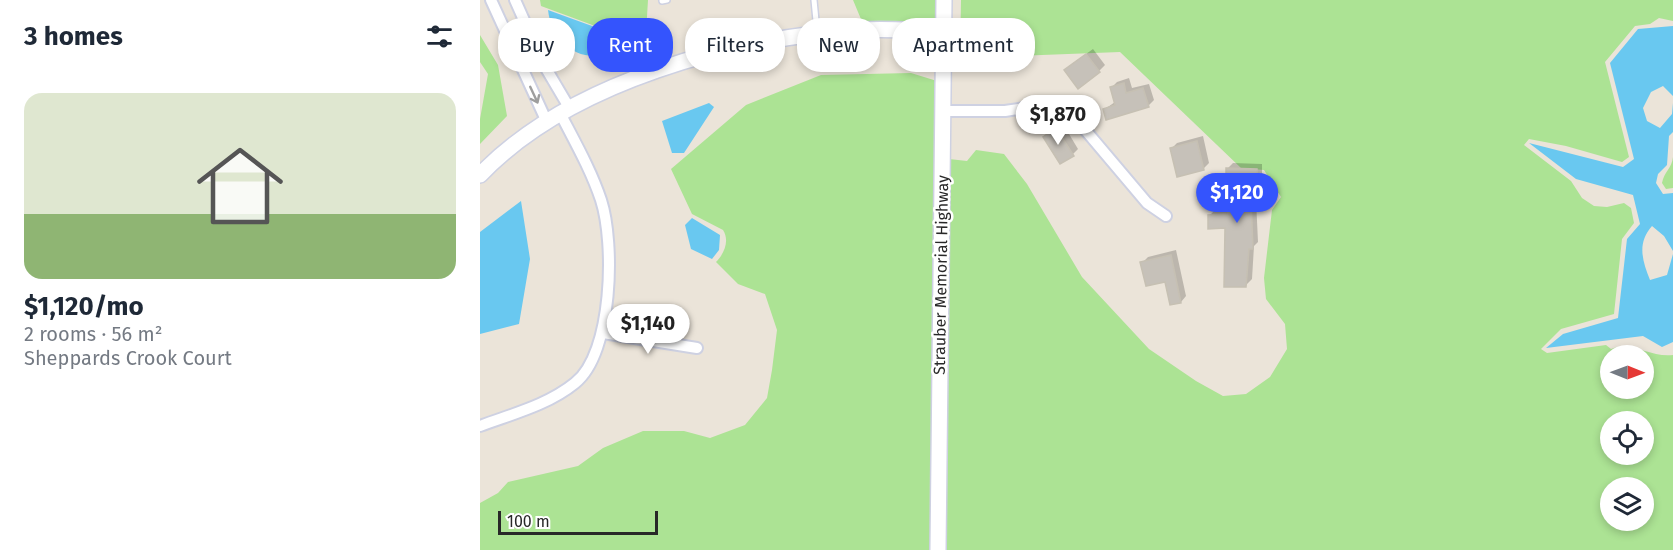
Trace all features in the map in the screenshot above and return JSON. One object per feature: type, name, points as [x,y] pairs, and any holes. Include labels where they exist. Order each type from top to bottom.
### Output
[{"type":"street","points":[[480,426],[552,398],[577,382],[594,359],[603,333],[608,238],[602,201],[583,157],[491,0]]},
{"type":"street","points":[[515,0],[544,65],[559,114]]},
{"type":"street","name":"Strauber Memorial Highway","points":[[943,18],[944,0]]},
{"type":"street","points":[[480,175],[559,114],[648,72],[721,52],[797,39]]},
{"type":"street","name":"Strauber Memorial Highway","points":[[938,550],[943,72]]},
{"type":"street","points":[[943,111],[1005,111],[1044,105],[1076,119],[1147,203],[1166,216]]},
{"type":"street","points":[[603,333],[697,348]]},
{"type":"lane","points":[[814,0],[816,18]]},
{"type":"green space","points":[[540,0],[648,0],[647,18],[587,18],[587,23],[541,6]]},
{"type":"green space","points":[[853,0],[938,0],[937,18],[892,18],[892,24],[880,24],[880,18],[860,18]]},
{"type":"green space","points":[[961,0],[1673,0],[1673,21],[1659,18],[1650,24],[1635,26],[1605,62],[1629,157],[1622,162],[1566,146],[1529,139],[1524,145],[1571,181],[1582,198],[1594,206],[1607,207],[1624,203],[1631,208],[1634,223],[1622,239],[1614,314],[1561,329],[1541,349],[1547,353],[1600,346],[1600,399],[1654,399],[1654,353],[1673,355],[1673,550],[945,550],[949,159],[967,161],[976,150],[1004,154],[1027,184],[1082,277],[1149,349],[1196,381],[1223,396],[1246,394],[1270,377],[1287,349],[1285,324],[1266,299],[1264,278],[1272,210],[1281,197],[1264,170],[1241,168],[1120,52],[1035,55],[1035,18],[961,18]]},
{"type":"green space","points":[[480,35],[498,65],[507,116],[480,144],[480,119],[488,74],[480,62]]},
{"type":"green space","points":[[911,73],[937,81],[932,550],[480,550],[480,503],[498,493],[508,482],[578,466],[603,448],[643,431],[684,431],[710,438],[745,425],[767,398],[777,330],[765,294],[738,284],[716,262],[725,247],[725,234],[723,230],[692,214],[671,169],[746,105],[821,75]]},
{"type":"green space","points":[[1673,157],[1673,188],[1666,189],[1662,183]]},
{"type":"water","points":[[548,10],[570,18],[550,18]]},
{"type":"water","points":[[575,20],[587,24],[587,55],[575,51]]},
{"type":"water","points":[[1673,26],[1673,96],[1663,86],[1651,92],[1643,108],[1647,121],[1660,128],[1672,114],[1673,103],[1673,132],[1669,136],[1667,165],[1658,174],[1656,183],[1663,194],[1673,193],[1673,251],[1664,236],[1652,226],[1644,239],[1642,252],[1650,280],[1667,275],[1673,254],[1673,342],[1662,347],[1643,336],[1546,348],[1563,334],[1618,318],[1627,239],[1640,224],[1633,195],[1576,179],[1529,143],[1623,167],[1634,159],[1610,63],[1638,29]]},
{"type":"water","points":[[709,103],[714,107],[684,153],[672,153],[662,121]]},
{"type":"water","points":[[521,201],[530,259],[519,324],[480,334],[480,232]]},
{"type":"water","points":[[692,218],[720,235],[719,250],[712,259],[691,249],[685,225]]},
{"type":"building","points":[[1086,54],[1100,72],[1078,89],[1064,70]]},
{"type":"building","points":[[1124,83],[1126,93],[1143,88],[1149,107],[1106,120],[1103,109],[1115,105],[1110,87]]},
{"type":"building","points":[[1056,128],[1074,156],[1060,164],[1043,137]]},
{"type":"building","points":[[1197,141],[1204,170],[1177,177],[1170,148]]},
{"type":"building","points":[[1226,168],[1257,169],[1257,200],[1251,200],[1253,249],[1249,249],[1246,287],[1224,287],[1225,228],[1208,229],[1208,215],[1228,214],[1228,191],[1221,191],[1221,182],[1226,182]]},
{"type":"building","points":[[1171,255],[1181,303],[1170,305],[1165,282],[1146,286],[1140,262]]}]
